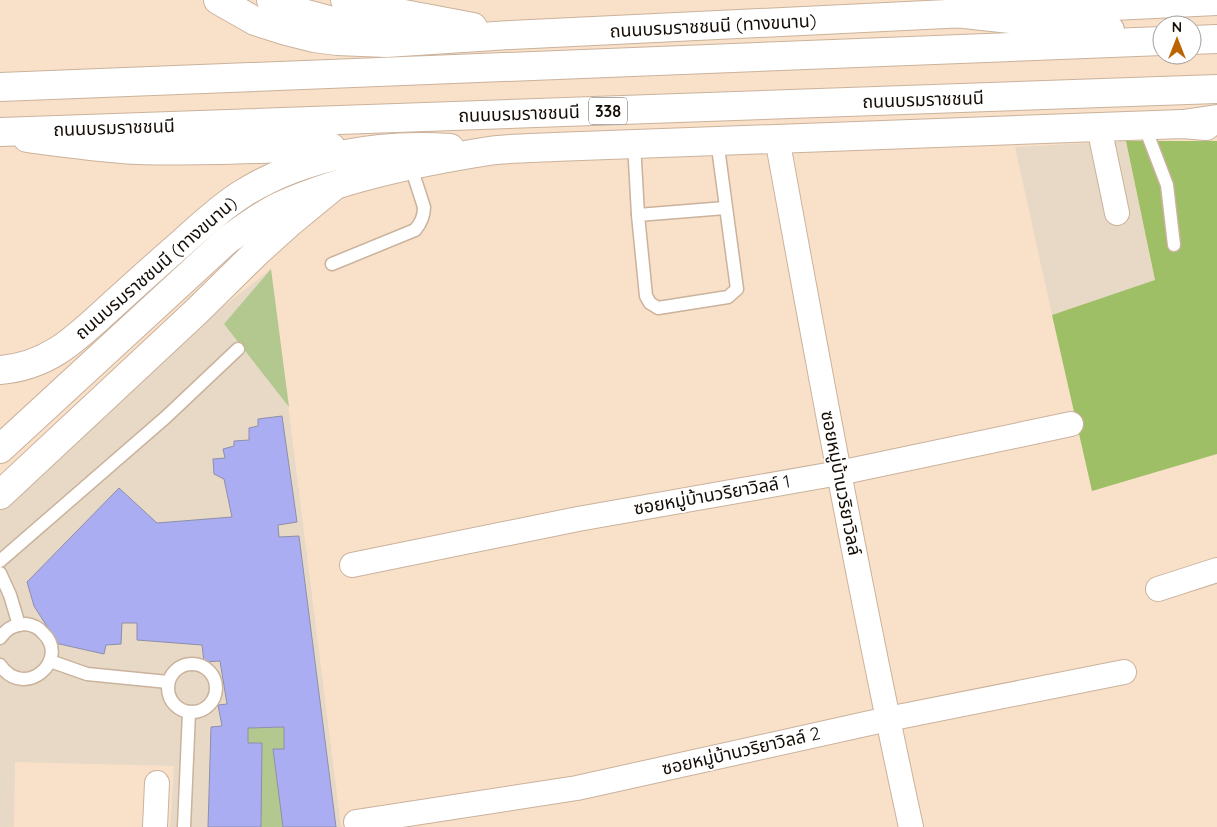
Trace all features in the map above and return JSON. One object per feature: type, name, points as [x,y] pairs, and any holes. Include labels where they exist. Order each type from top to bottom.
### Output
[{"type":"main road","name":"ถนนบรมราชชนนี (ทางขนาน)","points":[[218,0],[255,21],[286,31],[314,38],[386,43],[1114,3],[1217,2]]},
{"type":"main road","points":[[271,0],[299,12],[416,41]]},
{"type":"main road","points":[[345,0],[388,11],[511,35]]},
{"type":"main road","points":[[955,13],[1152,34]]},
{"type":"main road","points":[[0,87],[1152,42]]},
{"type":"main road","name":"ถนนบรมราชชนนี","points":[[0,133],[1217,90]]},
{"type":"main road","points":[[1183,124],[1217,120]]},
{"type":"main road","points":[[1183,124],[1217,127]]},
{"type":"main road","name":"ถนนบรมราชชนนี","points":[[0,449],[227,240],[254,221],[281,206],[333,187],[411,167],[490,151],[634,143],[1183,124]]},
{"type":"main road","points":[[0,133],[67,144],[136,150],[214,151],[333,147],[385,148]]},
{"type":"main road","name":"ถนนบรมราชชนนี (ทางขนาน)","points":[[0,370],[29,365],[69,344],[212,216],[242,194],[272,178],[300,166],[328,158],[385,148],[422,146],[490,151]]},
{"type":"main road","points":[[0,495],[197,311],[257,252],[333,187]]},
{"type":"street","points":[[1099,127],[1118,213]]},
{"type":"street","name":"ซอยหมู่บ้านวริยาวิลล์","points":[[776,138],[839,473],[911,827]]},
{"type":"street","name":"ซอยหมู่บ้านวริยาวิลล์ 1","points":[[352,565],[578,519],[839,473],[1071,424]]},
{"type":"street","points":[[1158,589],[1217,570]]},
{"type":"street","name":"ซอยหมู่บ้านวริยาวิลล์ 2","points":[[356,822],[576,788],[888,719],[1124,672]]},
{"type":"street","points":[[155,827],[157,783]]},
{"type":"lane","points":[[1144,125],[1167,184],[1174,245]]},
{"type":"lane","points":[[634,143],[638,215],[646,296],[650,303],[658,308],[728,298],[737,288],[717,140]]},
{"type":"lane","points":[[332,264],[415,230],[420,225],[424,208],[411,167]]},
{"type":"lane","points":[[638,215],[725,208]]},
{"type":"lane","points":[[0,561],[166,417],[238,349]]},
{"type":"lane","points":[[0,573],[10,595],[19,625]]},
{"type":"lane","points":[[0,665],[11,676],[19,679],[29,679],[38,676],[45,669],[50,661],[52,652],[50,642],[45,634],[38,628],[28,624],[11,627],[1,633]]},
{"type":"lane","points":[[50,661],[87,674],[168,682]]},
{"type":"lane","points":[[199,665],[212,674],[216,688],[215,696],[205,709],[189,712],[181,710],[170,698],[168,682],[171,675],[183,666],[199,665]]},
{"type":"lane","points":[[184,827],[189,712]]},
{"type":"shaded area","points":[[1126,141],[1155,281],[1052,315],[1015,147]]},
{"type":"shaded area","points":[[271,269],[341,827],[170,827],[174,766],[15,762],[14,827],[0,827],[0,505],[219,310]]},
{"type":"green space","points":[[1126,141],[1217,141],[1217,454],[1092,491],[1052,315],[1155,280]]},
{"type":"green space","points":[[271,269],[289,407],[224,324]]},
{"type":"green space","points":[[284,727],[284,749],[273,749],[283,827],[261,827],[248,743],[248,728]]},
{"type":"building","points":[[282,416],[297,522],[278,525],[279,537],[299,536],[336,827],[283,827],[273,749],[284,749],[284,727],[248,728],[248,743],[262,743],[261,827],[208,827],[211,727],[222,726],[218,705],[227,704],[220,661],[204,662],[202,645],[137,640],[137,623],[122,623],[121,644],[106,645],[104,654],[55,643],[34,606],[27,582],[119,488],[157,523],[232,517],[224,479],[214,474],[213,459],[225,458],[223,449],[234,446],[234,441],[249,440],[249,428],[258,426],[258,419]]}]
